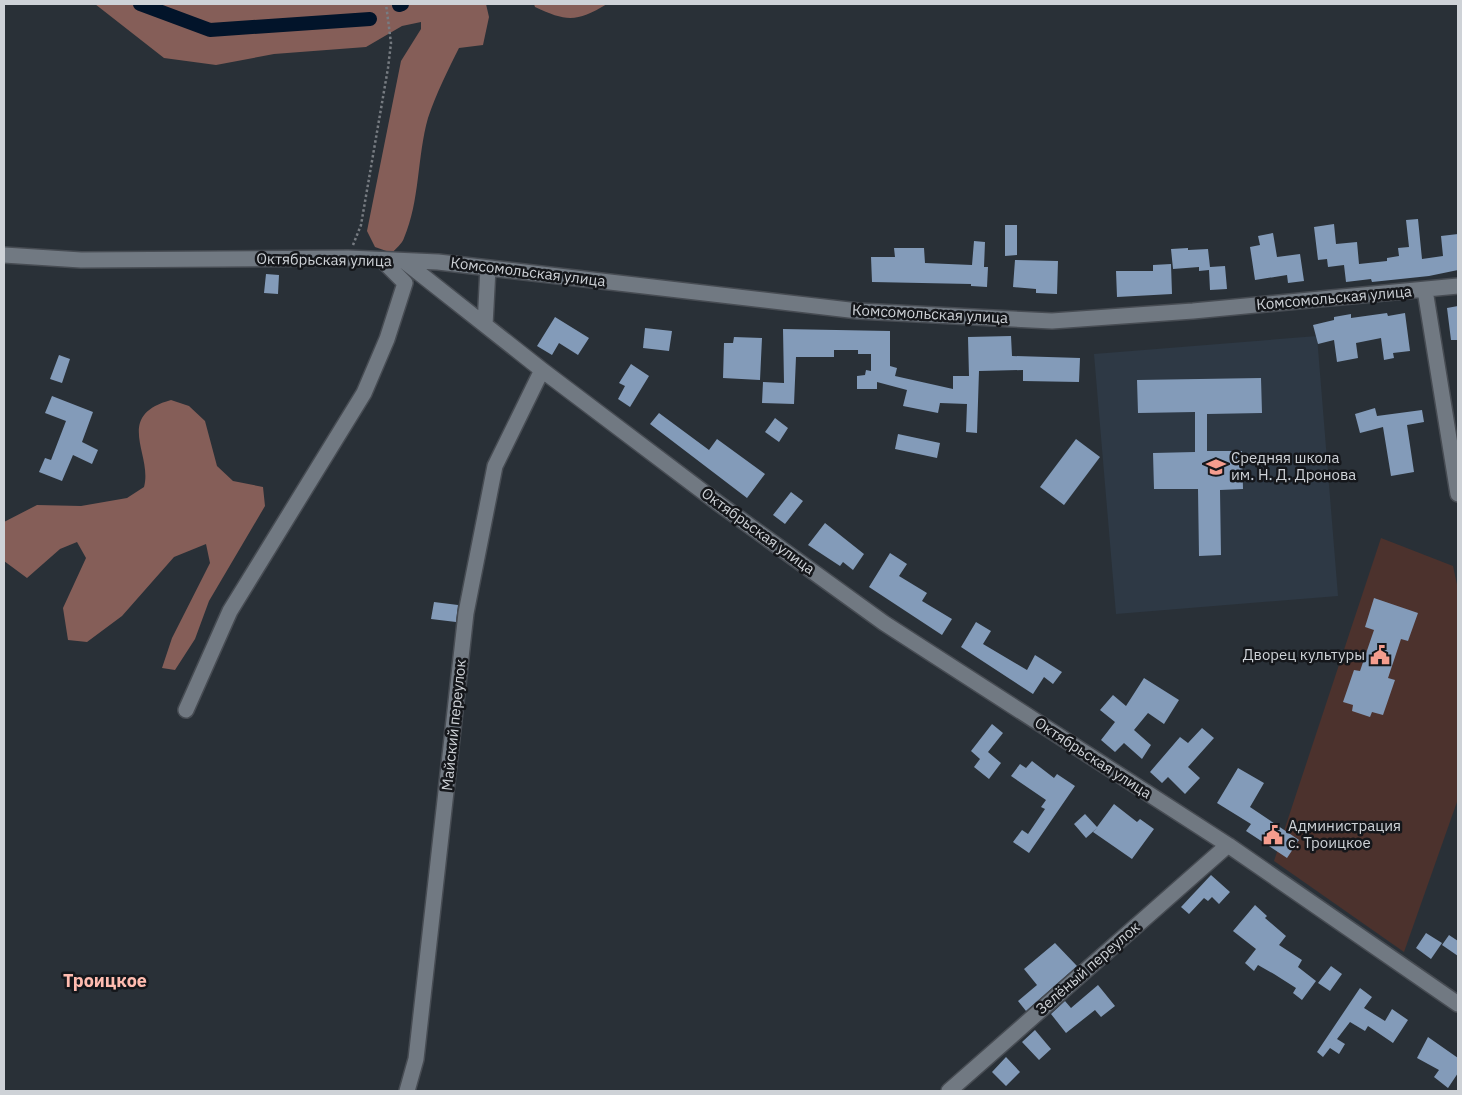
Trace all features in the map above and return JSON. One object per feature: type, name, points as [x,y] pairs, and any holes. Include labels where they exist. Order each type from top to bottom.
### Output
[{"type":"street","name":"Октябрьская улица","points":[[4,255],[81,260],[348,258],[404,261],[542,370],[718,503],[884,622],[1228,845],[1458,1004]]},
{"type":"street","points":[[382,260],[405,283]]},
{"type":"street","name":"Комсомольская улица","points":[[404,261],[488,268],[858,311],[1052,320],[1193,311],[1458,286]]},
{"type":"street","points":[[485,325],[488,268]]},
{"type":"street","points":[[405,283],[424,276]]},
{"type":"street","points":[[186,710],[230,611],[364,393],[387,339],[405,283]]},
{"type":"street","points":[[1425,290],[1458,494]]},
{"type":"street","name":"Майский переулок","points":[[407,1091],[416,1059],[466,614],[495,466],[542,370]]},
{"type":"street","name":"Зелёный переулок","points":[[949,1091],[1228,845]]},
{"type":"path","points":[[348,258],[361,224],[388,68],[391,44],[386,4]]},
{"type":"shaded area","points":[[95,4],[486,4],[489,17],[483,45],[459,48],[446,73],[424,133],[416,194],[409,224],[403,240],[392,253],[375,247],[367,231],[401,61],[421,29],[421,22],[402,26],[366,47],[274,54],[216,65],[164,58]]},
{"type":"shaded area","points":[[534,4],[607,4],[588,14],[572,18],[546,12],[535,7]]},
{"type":"shaded area","name":"Средняя школа им. Н. Д. Дронова","points":[[1317,336],[1338,596],[1116,614],[1094,354]]},
{"type":"shaded area","points":[[171,400],[189,406],[205,421],[217,466],[233,481],[263,487],[265,506],[209,601],[195,639],[175,670],[162,668],[172,638],[210,563],[206,544],[174,557],[122,616],[87,642],[68,640],[63,608],[86,558],[77,542],[60,549],[27,578],[4,561],[4,522],[37,505],[81,506],[127,498],[144,487],[145,474],[139,426],[144,416],[154,407]]},
{"type":"shaded area","points":[[1381,538],[1453,566],[1458,589],[1458,799],[1404,952],[1274,861]]},
{"type":"building","points":[[1418,219],[1422,259],[1443,256],[1441,236],[1458,234],[1458,270],[1429,276],[1372,282],[1371,279],[1346,282],[1344,265],[1328,267],[1327,259],[1318,260],[1314,227],[1334,224],[1336,244],[1357,242],[1359,264],[1387,261],[1387,258],[1399,256],[1398,248],[1409,247],[1406,220]]},
{"type":"building","points":[[1005,225],[1017,225],[1017,255],[1005,256]]},
{"type":"building","points":[[1273,233],[1277,257],[1300,254],[1304,281],[1288,283],[1287,275],[1255,280],[1250,247],[1260,245],[1258,236]]},
{"type":"building","points":[[974,241],[985,242],[984,267],[988,267],[987,287],[971,286],[971,284],[872,282],[871,257],[895,257],[894,248],[924,248],[925,263],[972,265]]},
{"type":"building","points":[[1188,248],[1188,250],[1208,249],[1210,267],[1225,266],[1227,289],[1210,290],[1209,270],[1199,271],[1199,267],[1173,269],[1171,249]]},
{"type":"building","points":[[1015,260],[1058,261],[1057,294],[1036,293],[1036,289],[1013,287]]},
{"type":"building","points":[[1171,264],[1172,294],[1117,297],[1116,271],[1153,271],[1153,265]]},
{"type":"building","points":[[266,274],[279,275],[278,294],[264,293]]},
{"type":"building","points":[[1458,306],[1458,340],[1451,340],[1447,308]]},
{"type":"building","points":[[1387,313],[1388,316],[1405,313],[1410,351],[1393,353],[1394,358],[1384,360],[1381,338],[1356,343],[1358,358],[1337,362],[1334,340],[1318,344],[1313,325],[1334,320],[1334,317],[1351,314],[1351,318]]},
{"type":"building","points":[[555,317],[589,338],[578,355],[559,343],[552,355],[537,346]]},
{"type":"building","points":[[645,328],[672,331],[669,351],[643,348]]},
{"type":"building","points":[[783,329],[890,331],[890,366],[897,368],[895,376],[953,389],[953,376],[969,376],[968,337],[1011,336],[1012,356],[1080,358],[1079,382],[1023,381],[1023,370],[979,371],[977,433],[966,432],[967,404],[940,403],[938,413],[903,406],[907,390],[877,382],[877,389],[857,389],[857,376],[865,375],[866,370],[871,371],[871,354],[858,354],[858,350],[834,350],[834,357],[796,357],[794,404],[762,403],[763,382],[784,383]]},
{"type":"building","points":[[734,337],[762,338],[760,380],[723,378],[724,343],[733,343]]},
{"type":"building","points":[[59,355],[70,359],[62,383],[50,379]]},
{"type":"building","points":[[631,364],[649,376],[630,407],[618,399],[625,386],[619,383]]},
{"type":"building","points":[[1261,378],[1262,413],[1207,414],[1207,451],[1242,451],[1243,489],[1220,490],[1221,555],[1199,556],[1198,489],[1154,489],[1153,453],[1195,452],[1195,412],[1138,413],[1137,380]]},
{"type":"building","points":[[52,396],[93,412],[82,442],[98,450],[92,464],[73,455],[62,481],[39,472],[45,458],[51,460],[66,421],[45,413]]},
{"type":"building","points":[[1375,408],[1377,416],[1422,410],[1424,422],[1407,425],[1414,472],[1391,476],[1383,427],[1360,433],[1355,414]]},
{"type":"building","points":[[659,413],[709,450],[717,439],[765,474],[747,498],[650,424]]},
{"type":"building","points":[[775,418],[788,428],[779,442],[765,432]]},
{"type":"building","points":[[898,434],[940,443],[937,458],[895,449]]},
{"type":"building","points":[[1076,439],[1100,457],[1064,505],[1040,487]]},
{"type":"building","points":[[791,492],[803,501],[785,524],[773,515]]},
{"type":"building","points":[[825,523],[864,554],[853,570],[843,562],[840,566],[808,545]]},
{"type":"building","points":[[890,553],[907,564],[899,576],[927,593],[922,601],[952,619],[942,635],[869,587]]},
{"type":"building","name":"Дворец культуры","points":[[1374,598],[1418,613],[1408,641],[1401,639],[1388,678],[1395,680],[1383,715],[1372,712],[1370,717],[1352,711],[1353,705],[1343,702],[1354,670],[1360,671],[1374,630],[1365,627]]},
{"type":"building","points":[[434,602],[458,605],[456,622],[431,619]]},
{"type":"building","points":[[976,622],[991,631],[983,644],[1027,670],[1035,655],[1062,672],[1053,684],[1044,677],[1033,694],[961,647]]},
{"type":"building","points":[[1144,678],[1179,700],[1164,724],[1148,713],[1134,730],[1151,745],[1142,759],[1124,743],[1115,752],[1101,740],[1115,722],[1100,710],[1113,695],[1126,706]]},
{"type":"building","points":[[992,724],[1003,733],[988,752],[1001,763],[989,779],[974,767],[980,759],[971,751]]},
{"type":"building","points":[[1202,728],[1214,738],[1188,767],[1200,778],[1185,794],[1168,777],[1162,783],[1150,772],[1180,737],[1188,743]]},
{"type":"building","points":[[1032,761],[1054,778],[1057,774],[1075,786],[1029,853],[1013,842],[1022,830],[1028,834],[1045,809],[1041,807],[1046,800],[1011,776],[1020,764],[1026,768]]},
{"type":"building","points":[[1238,768],[1264,783],[1250,807],[1299,840],[1287,858],[1246,831],[1251,824],[1217,803]]},
{"type":"building","points":[[1114,804],[1137,822],[1140,819],[1154,829],[1132,859],[1093,832],[1097,828],[1086,838],[1074,824],[1085,814],[1097,827]]},
{"type":"building","points":[[1211,875],[1230,892],[1219,904],[1212,897],[1208,901],[1204,898],[1189,914],[1181,907]]},
{"type":"building","points":[[1255,905],[1267,916],[1265,918],[1286,936],[1279,945],[1302,960],[1298,967],[1316,981],[1302,1000],[1293,993],[1296,988],[1258,965],[1254,971],[1245,963],[1256,949],[1233,931]]},
{"type":"building","points":[[1426,933],[1442,943],[1431,959],[1416,948]]},
{"type":"building","points":[[1449,935],[1458,941],[1458,956],[1442,945]]},
{"type":"building","points":[[1055,943],[1077,966],[1026,1011],[1018,1001],[1037,985],[1024,969]]},
{"type":"building","points":[[1331,966],[1342,974],[1330,991],[1318,983]]},
{"type":"building","points":[[1098,985],[1115,1006],[1101,1017],[1095,1010],[1066,1033],[1051,1014],[1065,1001],[1071,1008]]},
{"type":"building","points":[[1360,988],[1372,997],[1364,1008],[1385,1021],[1392,1009],[1408,1020],[1393,1043],[1368,1026],[1365,1031],[1350,1022],[1337,1039],[1345,1044],[1339,1054],[1330,1048],[1323,1057],[1317,1052]]},
{"type":"building","points":[[1035,1030],[1051,1049],[1039,1060],[1022,1042]]},
{"type":"building","points":[[1428,1037],[1458,1058],[1458,1073],[1448,1088],[1434,1077],[1439,1070],[1417,1058]]},
{"type":"building","points":[[1006,1057],[1020,1072],[1006,1086],[992,1072]]},
{"type":"waterway","points":[[140,4],[210,30],[370,19]]},
{"type":"place","name":"Средняя школа им. Н. Д. Дронова","points":[[1216,467]]},
{"type":"place","name":"Дворец культуры","points":[[1380,655]]},
{"type":"place","name":"Администрация с. Троицкое","points":[[1273,835]]},
{"type":"district","name":"Троицкое","points":[[105,981]]}]
